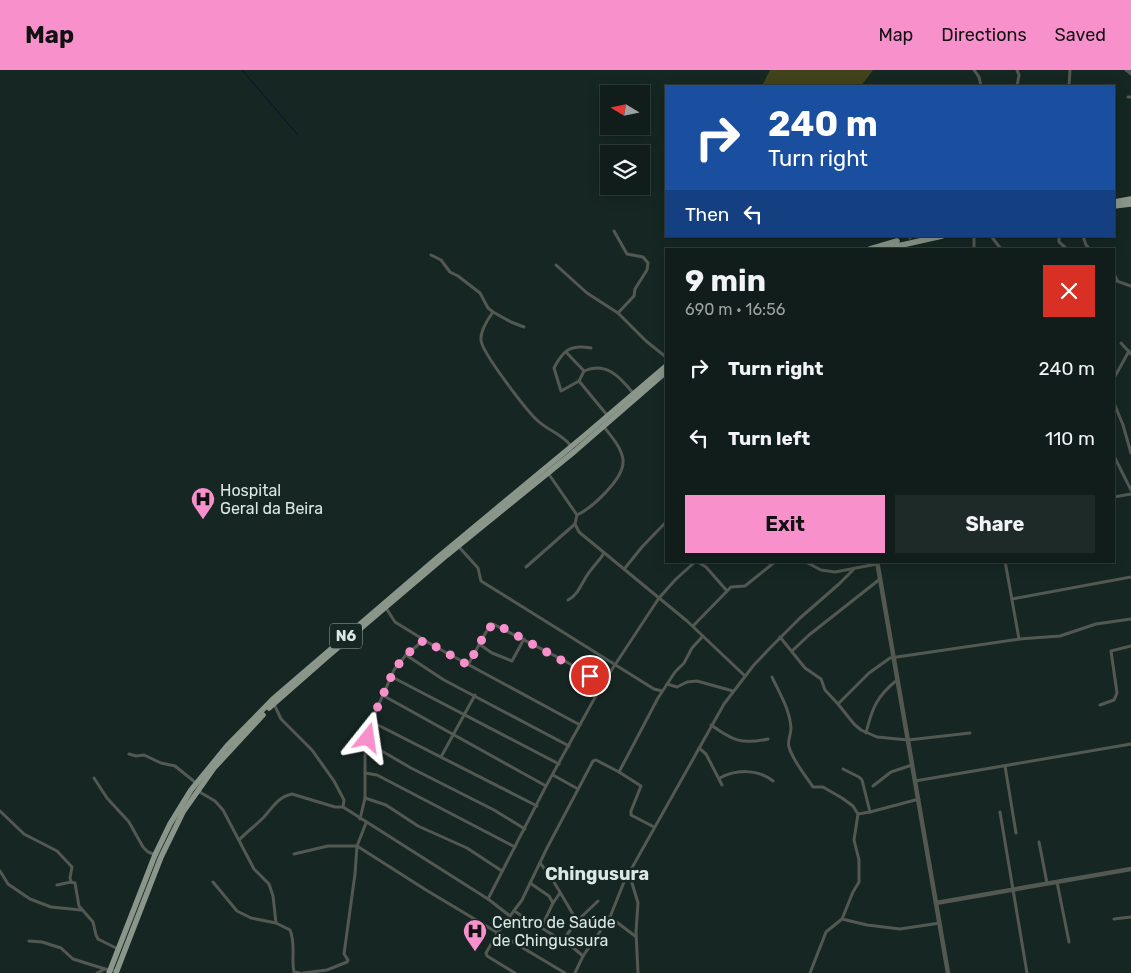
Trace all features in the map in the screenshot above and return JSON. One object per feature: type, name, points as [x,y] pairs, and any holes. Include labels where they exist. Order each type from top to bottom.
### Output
[{"type":"highway","points":[[1115,202],[1131,200]]},
{"type":"highway","points":[[1115,206],[1131,204]]},
{"type":"highway","points":[[873,248],[910,237]]},
{"type":"highway","points":[[888,248],[938,237]]},
{"type":"highway","name":"N6","points":[[111,971],[170,824],[196,783],[228,746],[274,698],[665,367]]},
{"type":"highway","name":"N6","points":[[111,971],[118,949],[158,856],[183,812],[231,748],[274,704],[326,657],[604,427],[665,373]]},
{"type":"street","points":[[974,70],[979,77],[981,85]]},
{"type":"street","points":[[1016,70],[1019,75],[1017,85]]},
{"type":"street","points":[[1069,85],[1070,70]]},
{"type":"street","points":[[1128,70],[1131,73]]},
{"type":"street","points":[[614,231],[626,254],[643,257],[648,263],[647,270],[635,289],[634,296],[618,313]]},
{"type":"street","points":[[992,237],[1000,248]]},
{"type":"street","points":[[1059,237],[1060,244],[1066,248]]},
{"type":"street","points":[[1083,237],[1086,246],[1089,248]]},
{"type":"street","points":[[431,255],[441,260],[450,272],[480,293],[488,308],[493,312],[524,327]]},
{"type":"street","points":[[556,265],[587,294],[618,313],[646,341],[665,356]]},
{"type":"street","points":[[1116,281],[1131,286]]},
{"type":"street","points":[[493,312],[481,340],[490,359],[535,419],[562,436],[571,447]]},
{"type":"street","points":[[1115,376],[1130,352],[1121,343]]},
{"type":"street","points":[[591,348],[577,346],[570,348],[554,368],[560,390],[565,390],[579,381],[584,371],[600,368],[615,372],[633,394]]},
{"type":"street","points":[[566,352],[584,371]]},
{"type":"street","points":[[579,381],[607,415]]},
{"type":"street","points":[[1115,405],[1131,452]]},
{"type":"street","points":[[526,567],[574,524],[577,515],[598,501],[622,468],[623,462],[620,451],[604,427]]},
{"type":"street","points":[[1115,458],[1131,490]]},
{"type":"street","points":[[548,473],[577,515]]},
{"type":"street","points":[[1115,498],[1131,494]]},
{"type":"street","points":[[625,568],[665,523]]},
{"type":"street","points":[[574,524],[579,532],[693,626],[745,676]]},
{"type":"street","points":[[458,546],[478,568],[481,581],[654,690],[662,691]]},
{"type":"street","points":[[568,600],[578,590],[604,553]]},
{"type":"street","points":[[488,899],[546,786],[603,683],[659,598],[694,563]]},
{"type":"street","points":[[699,563],[706,567],[727,591]]},
{"type":"street","points":[[693,626],[731,587],[745,586],[774,563]]},
{"type":"street","points":[[809,563],[827,571],[853,570],[877,563],[948,973]]},
{"type":"street","points":[[1005,563],[1019,640]]},
{"type":"street","points":[[575,973],[583,956],[610,917],[622,886],[711,725],[734,691],[745,676],[780,638],[853,570]]},
{"type":"street","points":[[1012,599],[1131,577]]},
{"type":"street","points":[[792,651],[809,635],[880,579]]},
{"type":"street","points":[[386,608],[395,622],[424,640],[580,725]]},
{"type":"street","points":[[838,704],[869,673],[887,659],[1060,636],[1096,624],[1131,619]]},
{"type":"street","points":[[468,665],[486,632],[493,624],[603,683]]},
{"type":"street","points":[[620,772],[662,691],[675,672],[684,663],[692,648],[703,636]]},
{"type":"street","points":[[780,638],[806,668],[821,679],[825,690],[854,724],[866,732],[884,738],[908,740],[970,733]]},
{"type":"street","points":[[479,644],[492,653],[512,661],[524,639]]},
{"type":"street","points":[[360,819],[365,798],[366,773],[364,758],[372,722],[394,670],[406,655],[424,640]]},
{"type":"street","points":[[1100,705],[1114,700],[1117,693],[1111,652],[1131,646]]},
{"type":"street","points":[[406,655],[444,680],[569,746]]},
{"type":"street","points":[[392,677],[559,764]]},
{"type":"street","points":[[772,677],[788,713],[791,731],[788,746],[804,774],[813,787],[823,787],[842,798],[854,806],[858,814],[854,840],[859,860],[859,882],[842,919],[826,932],[810,973]]},
{"type":"street","points":[[866,732],[873,707],[883,693],[898,680]]},
{"type":"street","points":[[667,684],[677,687],[687,682],[697,682],[734,691]]},
{"type":"street","points":[[654,690],[658,698]]},
{"type":"street","points":[[441,757],[475,695]]},
{"type":"street","points":[[384,696],[546,786]]},
{"type":"street","points":[[274,704],[281,719],[312,750],[334,782],[344,800],[343,807]]},
{"type":"street","points":[[372,722],[537,806]]},
{"type":"street","points":[[711,725],[733,739],[754,741],[768,739]]},
{"type":"street","points":[[368,743],[411,768],[494,810],[525,829]]},
{"type":"street","points":[[915,782],[1131,744]]},
{"type":"street","points":[[699,748],[706,754],[722,785]]},
{"type":"street","points":[[130,754],[144,756],[175,766],[196,783]]},
{"type":"street","points":[[515,973],[486,954],[498,932],[519,906],[578,789],[595,760],[620,772],[642,786],[631,811],[632,815],[654,827]]},
{"type":"street","points":[[873,786],[892,772],[912,765]]},
{"type":"street","points":[[1005,766],[1016,833]]},
{"type":"street","points":[[844,769],[862,780],[870,812]]},
{"type":"street","points":[[720,778],[743,771],[765,774],[773,780]]},
{"type":"street","points":[[366,773],[373,773],[514,847]]},
{"type":"street","points":[[553,775],[578,789]]},
{"type":"street","points":[[94,778],[106,797],[128,822],[143,847],[148,852],[158,856]]},
{"type":"street","points":[[198,790],[215,801],[223,810],[240,839],[254,869],[271,888],[276,923]]},
{"type":"street","points":[[240,839],[280,799],[290,794],[335,807],[343,807],[488,899],[510,916]]},
{"type":"street","points":[[365,798],[386,805],[418,826],[468,848],[502,871]]},
{"type":"street","points":[[858,814],[918,799]]},
{"type":"street","points":[[0,811],[24,834],[58,852],[72,867],[71,882]]},
{"type":"street","points":[[1000,812],[1028,973]]},
{"type":"street","points":[[213,882],[237,911],[251,918],[276,923],[290,930],[295,957],[294,972],[327,970],[348,960],[344,954],[357,846],[366,823]]},
{"type":"street","points":[[1039,842],[1047,883]]},
{"type":"street","points":[[294,854],[328,846],[357,846],[426,890],[565,973]]},
{"type":"street","points":[[540,863],[551,877],[576,922]]},
{"type":"street","points":[[936,903],[1131,869]]},
{"type":"street","points":[[0,871],[8,884],[30,900],[51,907],[82,910]]},
{"type":"street","points":[[629,873],[638,903],[636,937],[638,973]]},
{"type":"street","points":[[1056,881],[1069,942]]},
{"type":"street","points":[[57,885],[73,882],[76,886],[77,901],[93,922],[94,931],[98,939],[118,949]]},
{"type":"street","points":[[530,883],[549,896],[553,903]]},
{"type":"street","points":[[541,928],[560,893]]},
{"type":"street","points":[[562,940],[576,922],[598,901]]},
{"type":"street","points":[[514,911],[562,940],[583,956]]},
{"type":"street","points":[[610,917],[636,937]]},
{"type":"street","points":[[1114,920],[1131,917]]},
{"type":"street","points":[[842,919],[900,929],[940,923]]},
{"type":"street","points":[[29,941],[42,942],[61,948],[73,959],[111,971]]},
{"type":"street","points":[[97,973],[111,971]]},
{"type":"shaded area","points":[[770,70],[873,70],[862,85],[762,85]]},
{"type":"waterway","points":[[242,70],[297,134]]},
{"type":"place","name":"Hospital Geral da Beira","points":[[203,520]]},
{"type":"place","name":"Centro de Saúde de Chingussura","points":[[475,952]]},
{"type":"district","name":"Chingusura","points":[[597,874]]},
{"type":"route","points":[[368,738],[375,713],[394,670],[406,655],[424,640],[468,665],[489,627],[496,624],[590,676]]}]
